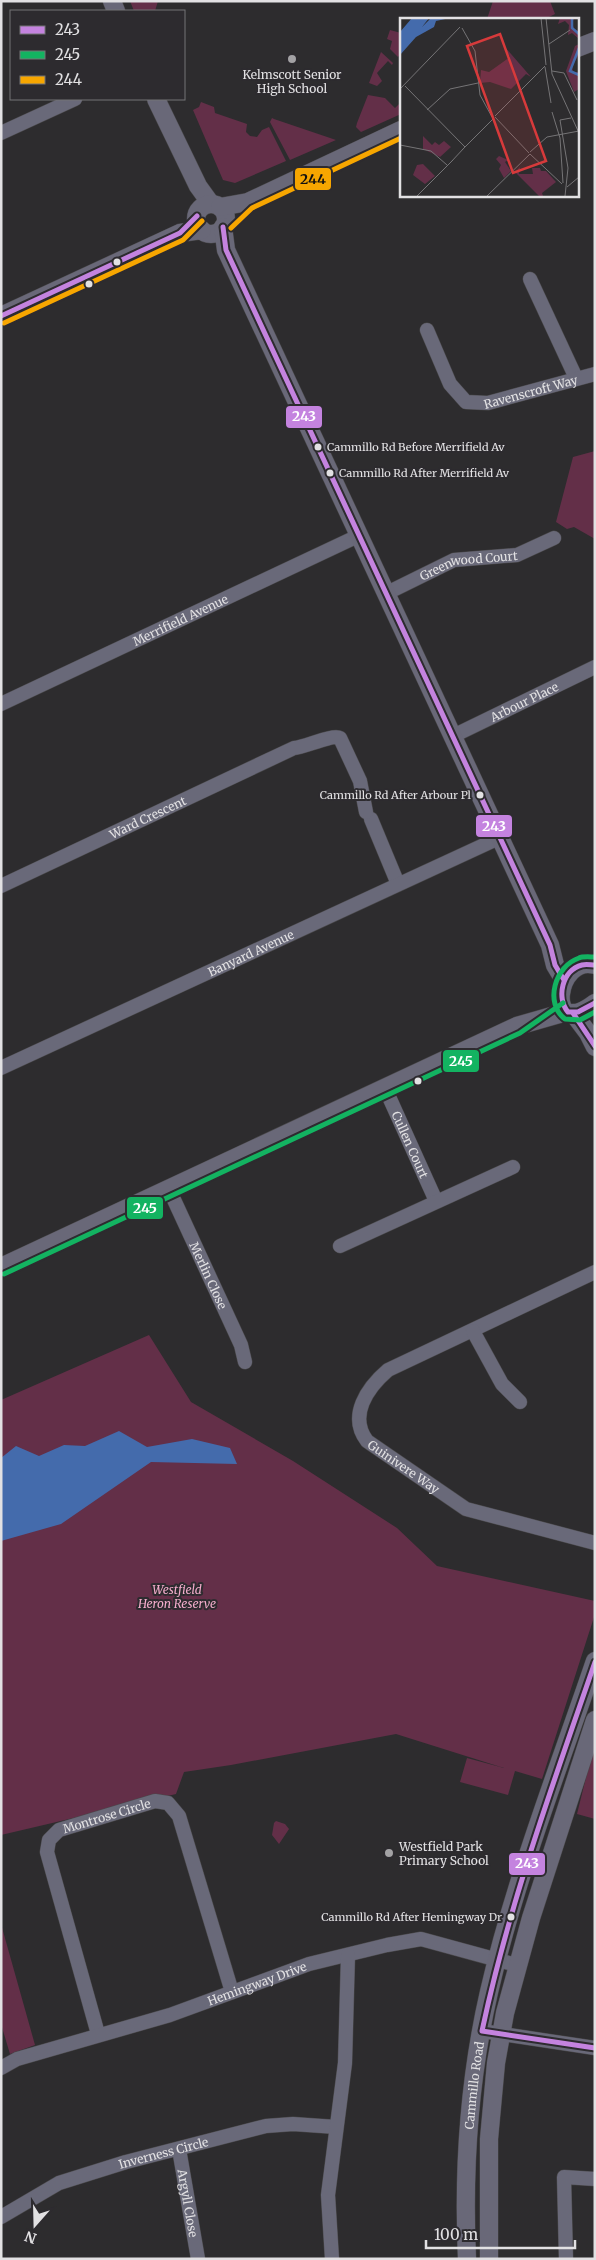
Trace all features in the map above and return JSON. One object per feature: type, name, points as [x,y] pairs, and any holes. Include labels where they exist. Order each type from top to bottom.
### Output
[{"type":"main road","points":[[578,48],[595,40]]},
{"type":"main road","points":[[156,100],[198,186],[211,219],[384,594],[453,736],[550,945],[555,965],[584,968],[566,1007]]},
{"type":"main road","points":[[1,316],[400,130]]},
{"type":"main road","points":[[1,1268],[516,1026],[566,1007],[587,1010],[595,1003]]},
{"type":"main road","points":[[566,1007],[588,1033],[595,1047]]},
{"type":"main road","name":"Cammillo Road","points":[[467,2259],[466,2168],[469,2123],[482,2031],[497,1960],[515,1897],[595,1661]]},
{"type":"main road","name":"Cammillo Road","points":[[490,2259],[489,2139],[501,2034],[516,1965],[595,1720]]},
{"type":"street","points":[[1,133],[73,100]]},
{"type":"street","points":[[530,279],[576,378]]},
{"type":"street","name":"Ravenscroft Way","points":[[427,330],[450,384],[466,402],[488,404],[595,374]]},
{"type":"street","name":"Merrifield Avenue","points":[[1,704],[358,536]]},
{"type":"street","name":"Greenwood Court","points":[[384,594],[454,560],[517,555],[554,538]]},
{"type":"street","name":"Arbour Place","points":[[453,736],[595,667]]},
{"type":"street","name":"Ward Crescent","points":[[1,886],[294,748],[312,745],[332,736],[340,738],[360,782],[369,816],[398,884]]},
{"type":"street","name":"Banyard Avenue","points":[[1,1068],[499,838]]},
{"type":"street","name":"Cullen Court","points":[[385,1088],[436,1201]]},
{"type":"street","points":[[340,1246],[513,1167]]},
{"type":"street","name":"Merlin Close","points":[[169,1189],[241,1345],[245,1362]]},
{"type":"street","name":"Guinivere Way","points":[[595,1272],[397,1365],[382,1376],[360,1408],[358,1421],[362,1435],[367,1441],[466,1509],[595,1543]]},
{"type":"street","points":[[472,1331],[502,1384],[520,1402]]},
{"type":"street","name":"Montrose Circle","points":[[98,2034],[48,1852],[49,1840],[59,1830],[155,1801],[172,1806],[179,1816],[232,1992]]},
{"type":"street","name":"Hemingway Drive","points":[[1,2068],[17,2059],[98,2034],[170,2015],[310,1964],[387,1945],[421,1939],[516,1965]]},
{"type":"street","points":[[332,2259],[328,2195],[345,2063],[348,1955]]},
{"type":"street","points":[[482,2031],[595,2048]]},
{"type":"street","name":"Inverness Circle","points":[[1,2216],[42,2191],[66,2180],[179,2148],[277,2124],[336,2127]]},
{"type":"street","name":"Argyll Close","points":[[179,2148],[198,2259]]},
{"type":"street","points":[[566,2259],[564,2176],[595,2180]]},
{"type":"green space","points":[[130,1],[158,1],[155,10],[134,10]]},
{"type":"green space","points":[[493,1],[550,1],[555,14],[547,18],[487,18]]},
{"type":"green space","points":[[390,30],[400,33],[400,54],[398,57],[390,49],[392,41],[387,39]]},
{"type":"green space","points":[[381,52],[393,63],[392,65],[388,61],[377,73],[382,81],[377,86],[369,83]]},
{"type":"green space","points":[[368,95],[385,98],[395,108],[400,103],[400,114],[361,132],[356,127]]},
{"type":"green space","points":[[201,102],[214,107],[215,113],[247,124],[246,132],[250,136],[257,137],[262,130],[269,127],[286,161],[235,183],[223,180],[193,110],[199,107]]},
{"type":"green space","points":[[272,118],[336,140],[290,160],[270,122]]},
{"type":"green space","points":[[595,451],[595,539],[574,527],[567,529],[556,522],[573,457]]},
{"type":"green space","name":"Westfield Heron Reserve","points":[[149,1335],[191,1402],[293,1461],[397,1528],[437,1566],[595,1601],[595,1614],[542,1779],[515,1771],[508,1795],[460,1782],[467,1758],[504,1768],[396,1734],[184,1772],[176,1794],[1,1835],[1,1400]]},
{"type":"green space","points":[[595,1741],[595,1819],[577,1814]]},
{"type":"green space","points":[[276,1821],[285,1824],[289,1829],[279,1844],[272,1835]]},
{"type":"green space","points":[[1,1924],[35,2045],[10,2054],[1,2024]]},
{"type":"water","points":[[119,1431],[147,1447],[192,1439],[230,1448],[237,1464],[151,1462],[61,1524],[1,1541],[1,1458],[16,1446],[39,1456],[64,1445],[85,1446]]},
{"type":"transit line","name":"244","points":[[231,228],[252,208],[400,138]]},
{"type":"transit line","name":"243","points":[[1,316],[180,233],[197,216]]},
{"type":"transit line","name":"244","points":[[4,323],[183,240],[202,221]]},
{"type":"transit line","name":"243","points":[[223,227],[226,250],[550,945],[555,965],[564,980]]},
{"type":"transit line","name":"245","points":[[595,957],[581,957],[571,962],[558,977],[554,995],[555,1004],[565,1019],[580,1020],[595,1012]]},
{"type":"transit line","name":"243","points":[[595,965],[584,965],[570,972],[563,985],[562,992],[564,1006],[568,1012],[578,1012],[595,1003]]},
{"type":"transit line","name":"245","points":[[4,1274],[520,1033],[563,1003]]},
{"type":"transit line","name":"243","points":[[573,1013],[595,1046]]},
{"type":"transit line","name":"243","points":[[595,1662],[519,1891],[505,1937],[482,2031],[595,2048]]},
{"type":"place","name":"Kelmscott Senior High School","points":[[292,59]]},
{"type":"place","name":"Cammillo Rd Before Merrifield Av","points":[[318,447]]},
{"type":"place","name":"Cammillo Rd After Merrifield Av","points":[[330,473]]},
{"type":"place","name":"Cammillo Rd After Arbour Pl","points":[[480,795]]},
{"type":"place","name":"Westfield Park Primary School","points":[[389,1853]]},
{"type":"place","name":"Cammillo Rd After Hemingway Dr","points":[[511,1917]]}]
